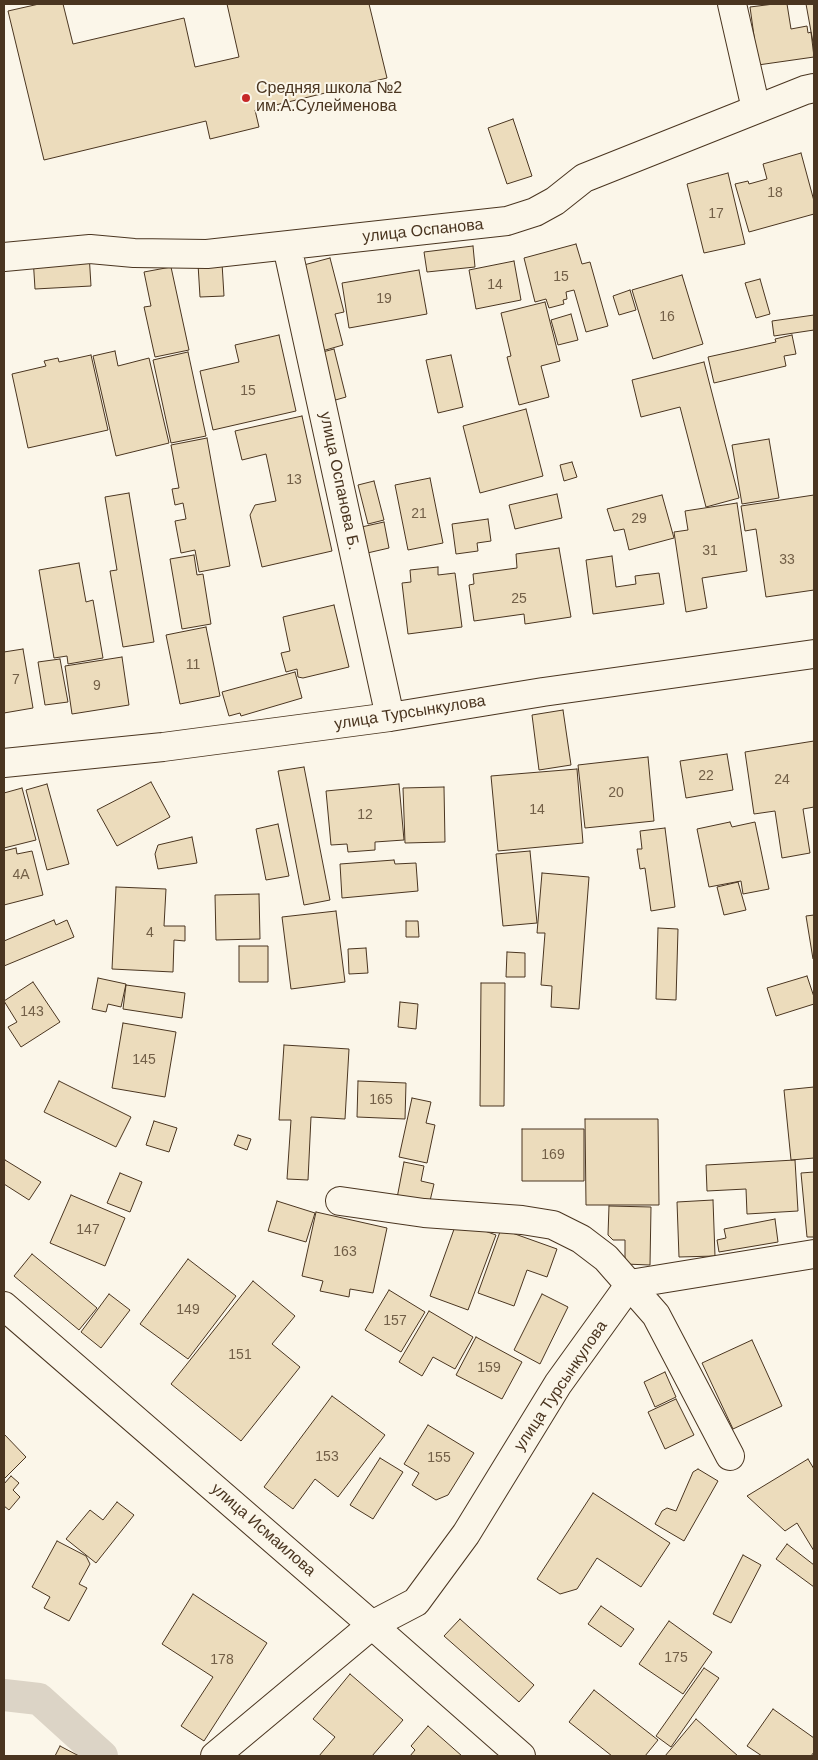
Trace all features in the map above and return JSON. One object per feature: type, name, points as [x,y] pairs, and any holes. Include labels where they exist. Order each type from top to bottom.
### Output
[{"type":"street","points":[[732,4],[756,109]]},
{"type":"street","name":"улица Оспанова","points":[[4,257],[90,249],[134,253],[207,254],[507,222],[556,201],[584,178],[756,109],[814,88]]},
{"type":"street","name":"улица Оспанова Б.","points":[[287,246],[390,717]]},
{"type":"street","name":"улица Турсынкулова","points":[[4,763],[164,747],[390,717],[543,692],[814,654]]},
{"type":"street","points":[[340,1201],[424,1213],[522,1220],[553,1225],[581,1239],[606,1258],[656,1315],[730,1456]]},
{"type":"street","points":[[630,1284],[814,1254]]},
{"type":"street","name":"улица Турсынкулова","points":[[215,1756],[372,1625],[416,1602],[466,1534],[558,1384],[630,1284]]},
{"type":"street","name":"улица Исмаилова","points":[[4,1306],[520,1756]]},
{"type":"building","points":[[39,4],[63,4],[73,44],[184,18],[195,67],[239,57],[227,4],[369,4],[387,78],[255,110],[259,127],[210,139],[206,121],[44,160],[8,11]]},
{"type":"building","points":[[787,4],[791,29],[807,26],[808,33],[811,32],[814,57],[758,65],[750,7]]},
{"type":"building","points":[[806,4],[814,4],[814,48]]},
{"type":"building","points":[[513,119],[532,176],[507,184],[488,128]]},
{"type":"building","points":[[801,153],[814,201],[814,214],[749,232],[735,184],[748,181],[749,184],[767,179],[763,164]]},
{"type":"building","points":[[728,173],[745,244],[704,253],[687,184]]},
{"type":"building","points":[[576,244],[582,264],[590,262],[608,326],[586,332],[574,290],[566,292],[567,299],[563,300],[564,304],[549,308],[546,299],[535,302],[524,258]]},
{"type":"building","points":[[473,246],[475,267],[427,272],[424,252]]},
{"type":"building","points":[[89,253],[91,286],[35,289],[33,257]]},
{"type":"building","points":[[330,258],[344,312],[335,314],[343,345],[322,351],[300,266]]},
{"type":"building","points":[[514,261],[521,300],[476,309],[469,270]]},
{"type":"building","points":[[222,263],[224,296],[200,297],[198,264]]},
{"type":"building","points":[[171,267],[189,350],[155,357],[144,307],[151,306],[144,272]]},
{"type":"building","points":[[419,270],[427,314],[349,328],[342,283]]},
{"type":"building","points":[[682,275],[703,344],[653,359],[632,290]]},
{"type":"building","points":[[760,279],[770,314],[756,318],[745,283]]},
{"type":"building","points":[[630,290],[636,310],[619,315],[613,296]]},
{"type":"building","points":[[545,302],[560,361],[541,366],[549,397],[519,405],[507,357],[511,356],[501,313]]},
{"type":"building","points":[[571,314],[578,340],[558,345],[551,320]]},
{"type":"building","points":[[814,315],[814,330],[774,336],[772,321]]},
{"type":"building","points":[[279,335],[296,411],[213,430],[200,371],[239,362],[235,345]]},
{"type":"building","points":[[792,335],[796,354],[784,356],[786,366],[714,383],[708,357],[776,342],[775,339]]},
{"type":"building","points":[[334,349],[346,397],[332,401],[319,353]]},
{"type":"building","points":[[115,351],[118,366],[149,358],[169,443],[116,456],[93,356]]},
{"type":"building","points":[[188,352],[206,436],[171,443],[153,360]]},
{"type":"building","points":[[91,355],[108,430],[28,448],[12,374],[46,366],[44,361],[58,358],[59,362]]},
{"type":"building","points":[[451,355],[463,407],[438,413],[426,360]]},
{"type":"building","points":[[704,362],[739,498],[706,507],[680,407],[641,417],[632,380]]},
{"type":"building","points":[[526,409],[543,476],[480,493],[463,426]]},
{"type":"building","points":[[302,416],[332,551],[262,567],[250,515],[255,505],[276,501],[266,454],[242,460],[235,431]]},
{"type":"building","points":[[207,438],[230,566],[199,572],[195,550],[181,553],[175,521],[186,519],[183,503],[175,505],[172,489],[179,488],[171,445]]},
{"type":"building","points":[[769,439],[779,498],[742,504],[732,445]]},
{"type":"building","points":[[572,462],[577,477],[564,481],[560,465]]},
{"type":"building","points":[[430,478],[443,543],[408,550],[395,485]]},
{"type":"building","points":[[374,481],[384,520],[368,524],[358,485]]},
{"type":"building","points":[[129,493],[154,642],[123,647],[110,571],[117,570],[105,497]]},
{"type":"building","points":[[557,494],[562,518],[515,529],[509,505]]},
{"type":"building","points":[[662,495],[674,538],[629,550],[624,529],[614,531],[607,509]]},
{"type":"building","points":[[814,495],[814,590],[766,597],[756,529],[745,531],[741,506]]},
{"type":"building","points":[[737,503],[747,571],[702,578],[707,608],[686,612],[674,532],[688,530],[685,511]]},
{"type":"building","points":[[488,519],[491,541],[477,543],[478,551],[456,554],[452,524]]},
{"type":"building","points":[[384,522],[389,548],[363,554],[357,528]]},
{"type":"building","points":[[559,548],[571,617],[525,624],[524,614],[474,621],[469,585],[474,584],[473,574],[517,568],[516,554]]},
{"type":"building","points":[[194,555],[197,575],[203,574],[211,624],[182,629],[170,559]]},
{"type":"building","points":[[612,556],[616,587],[636,584],[635,576],[659,573],[664,604],[593,614],[586,560]]},
{"type":"building","points":[[79,563],[86,602],[93,600],[103,658],[68,664],[67,656],[54,658],[39,570]]},
{"type":"building","points":[[438,567],[438,575],[455,573],[462,627],[408,634],[402,583],[411,582],[410,570]]},
{"type":"building","points":[[334,605],[349,667],[303,678],[298,677],[297,669],[286,672],[281,653],[290,651],[283,617]]},
{"type":"building","points":[[206,627],[220,696],[180,704],[166,635]]},
{"type":"building","points":[[23,649],[33,708],[4,713],[4,652]]},
{"type":"building","points":[[122,657],[129,705],[72,714],[65,666]]},
{"type":"building","points":[[60,659],[68,702],[45,705],[38,662]]},
{"type":"building","points":[[295,672],[302,698],[241,716],[240,713],[229,716],[222,692]]},
{"type":"building","points":[[563,710],[571,765],[539,770],[532,715]]},
{"type":"building","points":[[814,741],[814,807],[803,809],[810,853],[782,858],[775,811],[754,814],[745,752]]},
{"type":"building","points":[[727,754],[733,790],[686,798],[680,761]]},
{"type":"building","points":[[648,757],[654,821],[585,828],[578,765]]},
{"type":"building","points":[[304,767],[330,900],[304,905],[278,771]]},
{"type":"building","points":[[577,769],[583,843],[498,851],[491,776]]},
{"type":"building","points":[[151,782],[170,817],[117,846],[97,810]]},
{"type":"building","points":[[47,784],[69,864],[47,870],[26,790]]},
{"type":"building","points":[[399,784],[404,840],[375,842],[375,850],[348,852],[347,844],[331,845],[326,791]]},
{"type":"building","points":[[444,787],[445,842],[405,843],[403,788]]},
{"type":"building","points":[[22,788],[36,840],[4,848],[4,793]]},
{"type":"building","points":[[730,822],[732,827],[755,822],[769,889],[743,894],[741,881],[709,887],[697,829]]},
{"type":"building","points":[[278,824],[289,876],[266,880],[256,829]]},
{"type":"building","points":[[665,828],[675,907],[651,911],[645,868],[640,869],[637,849],[642,849],[640,831]]},
{"type":"building","points":[[192,837],[197,863],[158,869],[155,854],[158,845]]},
{"type":"building","points":[[16,848],[17,854],[32,851],[43,895],[4,905],[4,851]]},
{"type":"building","points":[[530,851],[537,923],[503,926],[496,854]]},
{"type":"building","points":[[394,860],[395,864],[416,863],[418,891],[342,898],[340,864]]},
{"type":"building","points":[[542,873],[589,877],[579,1009],[551,1007],[552,986],[541,985],[545,933],[537,933]]},
{"type":"building","points":[[738,882],[746,910],[724,915],[717,887]]},
{"type":"building","points":[[116,887],[166,889],[164,926],[185,926],[185,941],[174,940],[173,972],[112,969]]},
{"type":"building","points":[[259,894],[260,939],[216,940],[215,895]]},
{"type":"building","points":[[336,911],[345,982],[291,989],[282,917]]},
{"type":"building","points":[[814,915],[814,959],[813,959],[806,916]]},
{"type":"building","points":[[54,920],[56,925],[67,920],[74,937],[4,966],[4,941]]},
{"type":"building","points":[[406,921],[418,921],[419,937],[406,937]]},
{"type":"building","points":[[658,928],[678,929],[676,1000],[656,999]]},
{"type":"building","points":[[239,946],[268,946],[268,982],[239,982]]},
{"type":"building","points":[[366,948],[368,973],[349,974],[348,949]]},
{"type":"building","points":[[507,952],[525,953],[525,977],[506,977]]},
{"type":"building","points":[[807,976],[814,997],[814,1004],[776,1016],[767,988]]},
{"type":"building","points":[[98,978],[126,984],[121,1007],[108,1004],[106,1012],[92,1009]]},
{"type":"building","points":[[33,982],[60,1022],[21,1047],[8,1027],[17,1022],[4,1001]]},
{"type":"building","points":[[481,983],[505,983],[504,1106],[480,1106]]},
{"type":"building","points":[[126,985],[185,993],[182,1018],[123,1009]]},
{"type":"building","points":[[400,1002],[418,1004],[416,1029],[398,1027]]},
{"type":"building","points":[[123,1023],[176,1032],[165,1097],[112,1088]]},
{"type":"building","points":[[284,1045],[349,1049],[345,1119],[311,1117],[308,1180],[287,1179],[291,1120],[279,1120]]},
{"type":"building","points":[[59,1081],[131,1117],[116,1147],[44,1112]]},
{"type":"building","points":[[358,1081],[406,1083],[405,1119],[357,1117]]},
{"type":"building","points":[[814,1087],[814,1158],[791,1160],[784,1090]]},
{"type":"building","points":[[412,1098],[431,1102],[426,1123],[435,1125],[427,1163],[399,1157]]},
{"type":"building","points":[[585,1119],[658,1119],[659,1205],[586,1205]]},
{"type":"building","points":[[154,1121],[177,1128],[169,1152],[146,1145]]},
{"type":"building","points":[[522,1129],[584,1129],[584,1181],[522,1181]]},
{"type":"building","points":[[238,1135],[251,1139],[247,1150],[234,1145]]},
{"type":"building","points":[[5,1160],[41,1182],[29,1200],[4,1184]]},
{"type":"building","points":[[795,1160],[798,1211],[747,1214],[746,1189],[707,1191],[706,1165]]},
{"type":"building","points":[[404,1162],[424,1166],[421,1181],[434,1184],[429,1205],[397,1198]]},
{"type":"building","points":[[814,1172],[814,1237],[807,1237],[801,1173]]},
{"type":"building","points":[[120,1173],[142,1182],[130,1212],[107,1203]]},
{"type":"building","points":[[71,1195],[125,1218],[105,1266],[50,1243]]},
{"type":"building","points":[[713,1200],[715,1256],[679,1257],[677,1202]]},
{"type":"building","points":[[277,1201],[315,1213],[306,1242],[268,1231]]},
{"type":"building","points":[[609,1206],[651,1207],[650,1265],[625,1264],[625,1240],[613,1240],[608,1235]]},
{"type":"building","points":[[316,1212],[387,1228],[373,1293],[350,1289],[349,1297],[320,1291],[323,1281],[302,1276]]},
{"type":"building","points":[[775,1219],[778,1242],[719,1252],[717,1240],[726,1238],[724,1229]]},
{"type":"building","points":[[457,1221],[496,1235],[468,1310],[430,1296]]},
{"type":"building","points":[[501,1229],[557,1249],[547,1277],[527,1270],[514,1306],[478,1293]]},
{"type":"building","points":[[32,1254],[97,1308],[79,1330],[14,1276]]},
{"type":"building","points":[[188,1259],[236,1296],[188,1359],[140,1324]]},
{"type":"building","points":[[253,1281],[295,1316],[272,1344],[300,1367],[241,1441],[171,1384]]},
{"type":"building","points":[[389,1290],[425,1312],[401,1352],[365,1330]]},
{"type":"building","points":[[109,1294],[130,1310],[101,1348],[81,1332]]},
{"type":"building","points":[[542,1294],[568,1307],[540,1364],[514,1350]]},
{"type":"building","points":[[429,1311],[473,1337],[455,1369],[433,1357],[422,1376],[399,1362]]},
{"type":"building","points":[[476,1337],[522,1362],[502,1399],[456,1375]]},
{"type":"building","points":[[752,1340],[782,1406],[733,1429],[702,1363]]},
{"type":"building","points":[[665,1372],[676,1397],[655,1407],[644,1382]]},
{"type":"building","points":[[332,1396],[385,1435],[338,1497],[315,1479],[293,1509],[264,1487]]},
{"type":"building","points":[[676,1399],[694,1435],[665,1449],[648,1412]]},
{"type":"building","points":[[428,1425],[474,1453],[448,1495],[436,1500],[412,1485],[419,1473],[404,1464]]},
{"type":"building","points":[[4,1434],[26,1457],[4,1479]]},
{"type":"building","points":[[380,1458],[403,1472],[373,1519],[350,1505]]},
{"type":"building","points":[[808,1459],[814,1469],[814,1551],[797,1523],[785,1531],[747,1496]]},
{"type":"building","points":[[698,1469],[718,1481],[684,1541],[655,1524],[662,1511],[667,1508],[676,1511],[693,1472]]},
{"type":"building","points":[[11,1476],[19,1483],[13,1490],[20,1497],[9,1510],[4,1506],[4,1484]]},
{"type":"building","points":[[593,1493],[670,1543],[641,1587],[597,1558],[577,1589],[560,1594],[537,1579]]},
{"type":"building","points":[[117,1502],[134,1515],[96,1563],[66,1539],[90,1510],[103,1520]]},
{"type":"building","points":[[57,1541],[86,1556],[90,1564],[79,1584],[87,1588],[69,1621],[44,1608],[50,1597],[32,1587]]},
{"type":"building","points":[[787,1544],[814,1565],[814,1587],[776,1559]]},
{"type":"building","points":[[743,1555],[761,1565],[731,1623],[713,1614]]},
{"type":"building","points":[[193,1594],[267,1643],[204,1741],[181,1726],[213,1677],[162,1644]]},
{"type":"building","points":[[601,1606],[634,1629],[621,1647],[588,1624]]},
{"type":"building","points":[[460,1619],[534,1685],[519,1702],[444,1636]]},
{"type":"building","points":[[669,1621],[712,1652],[683,1694],[639,1664]]},
{"type":"building","points":[[704,1668],[719,1678],[671,1747],[656,1736]]},
{"type":"building","points":[[350,1674],[403,1720],[372,1756],[319,1756],[335,1737],[313,1719]]},
{"type":"building","points":[[594,1690],[658,1740],[645,1756],[612,1756],[569,1722]]},
{"type":"building","points":[[773,1709],[814,1738],[814,1752],[811,1756],[762,1756],[747,1746]]},
{"type":"building","points":[[696,1719],[738,1756],[665,1756]]},
{"type":"building","points":[[428,1726],[462,1756],[410,1756],[415,1750],[411,1746]]},
{"type":"building","points":[[60,1746],[79,1756],[55,1756]]},
{"type":"waterway","points":[[4,1695],[39,1699],[102,1756]]},
{"type":"place","name":"Средняя школа №2 им.А.Сулейменова","points":[[246,98]]}]
